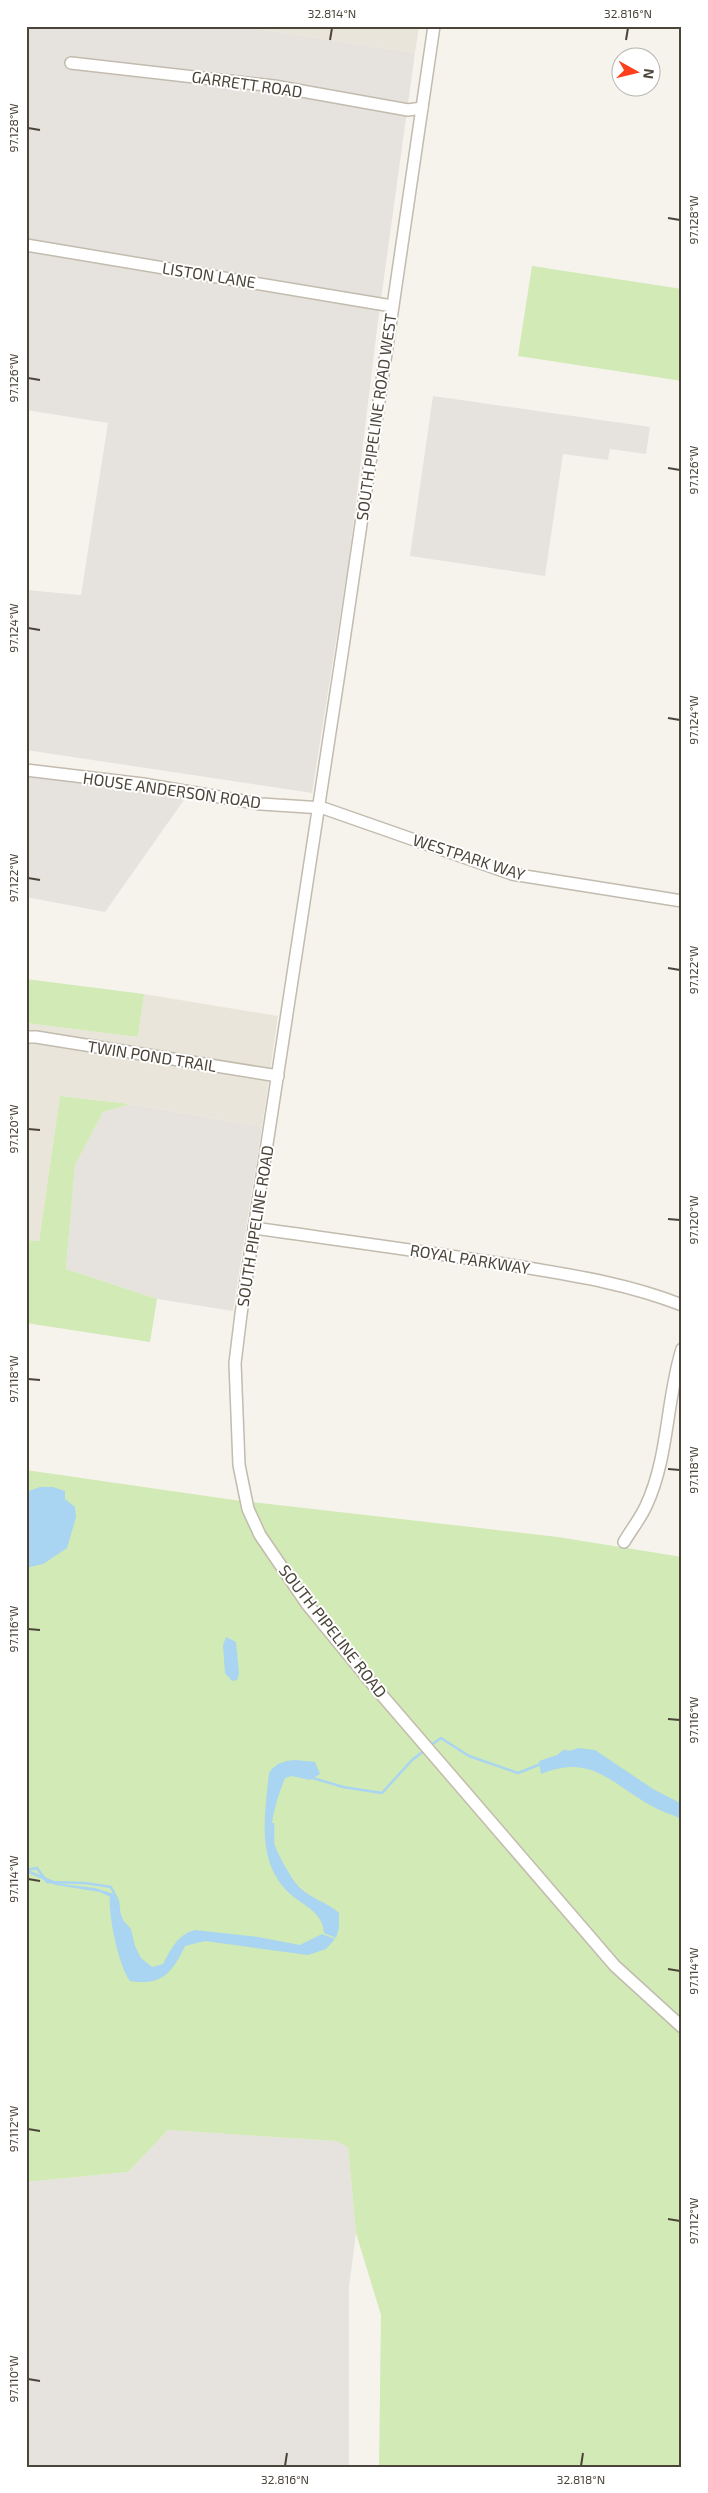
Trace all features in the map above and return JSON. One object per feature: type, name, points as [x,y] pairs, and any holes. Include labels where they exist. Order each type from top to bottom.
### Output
[{"type":"street","name":"SOUTH PIPELINE ROAD WEST","points":[[319,808],[434,26]]},
{"type":"street","name":"GARRETT ROAD","points":[[71,63],[274,86],[408,110],[422,108]]},
{"type":"street","name":"LISTON LANE","points":[[26,245],[392,306]]},
{"type":"street","name":"HOUSE ANDERSON ROAD","points":[[26,770],[142,784],[261,804],[319,808]]},
{"type":"street","name":"WESTPARK WAY","points":[[319,808],[340,812],[512,874],[682,901]]},
{"type":"street","name":"SOUTH PIPELINE ROAD","points":[[319,808],[235,1363],[239,1465],[244,1494],[260,1535],[307,1604],[374,1686],[615,1966],[682,2027]]},
{"type":"street","name":"TWIN POND TRAIL","points":[[26,1037],[36,1037],[278,1076]]},
{"type":"street","name":"ROYAL PARKWAY","points":[[254,1228],[436,1253],[583,1277],[634,1288],[682,1305]]},
{"type":"street","points":[[624,1542],[646,1507],[653,1488],[666,1434],[682,1349]]},
{"type":"shaded area","points":[[26,26],[236,26],[415,53],[378,321],[349,559],[312,793],[26,750],[26,590],[81,595],[108,423],[26,410]]},
{"type":"shaded area","points":[[236,26],[419,26],[415,53]]},
{"type":"shaded area","points":[[433,396],[650,427],[646,454],[610,449],[608,460],[563,454],[545,576],[410,556]]},
{"type":"shaded area","points":[[26,774],[186,797],[105,912],[26,897]]},
{"type":"shaded area","points":[[144,994],[278,1016],[262,1127],[130,1104],[60,1096],[39,1241],[26,1240],[26,1023],[138,1037]]},
{"type":"shaded area","points":[[130,1104],[262,1127],[233,1311],[157,1299],[66,1269],[75,1165],[103,1112]]},
{"type":"shaded area","points":[[168,2130],[336,2141],[348,2146],[356,2233],[349,2287],[349,2467],[26,2467],[26,2182],[128,2172]]},
{"type":"green space","points":[[532,266],[682,289],[682,381],[518,356]]},
{"type":"green space","points":[[26,979],[144,994],[138,1037],[26,1023]]},
{"type":"green space","points":[[60,1096],[130,1104],[103,1112],[75,1165],[66,1269],[157,1299],[150,1342],[26,1323],[26,1240],[39,1241]]},
{"type":"green space","points":[[26,1470],[234,1500],[558,1537],[682,1557],[682,2467],[379,2467],[381,2315],[356,2233],[348,2147],[336,2141],[168,2130],[128,2172],[26,2182]]},
{"type":"water","points":[[40,1487],[53,1487],[65,1491],[65,1499],[75,1507],[76,1517],[67,1548],[43,1564],[26,1568],[26,1492]]},
{"type":"water","points":[[226,1637],[236,1642],[239,1674],[237,1680],[232,1681],[225,1673],[223,1645]]},
{"type":"water","points":[[578,1748],[595,1750],[653,1789],[682,1804],[682,1819],[650,1805],[594,1771],[570,1767],[541,1774],[539,1761]]},
{"type":"water","points":[[295,1760],[315,1762],[320,1774],[310,1780],[292,1776],[285,1778],[274,1814],[273,1841],[291,1877],[299,1887],[339,1913],[339,1928],[336,1938],[324,1933],[323,1925],[316,1914],[287,1891],[277,1878],[267,1850],[265,1819],[269,1773],[280,1763]]},
{"type":"water","points":[[26,1869],[61,1884],[95,1888],[114,1894],[123,1920],[131,1929],[135,1946],[141,1958],[152,1967],[163,1964],[172,1948],[180,1939],[195,1930],[258,1937],[300,1945],[322,1934],[335,1939],[326,1949],[308,1955],[205,1941],[185,1946],[175,1964],[165,1976],[150,1981],[130,1981],[122,1964],[115,1940],[110,1897],[100,1892],[56,1885],[26,1872]]},
{"type":"waterway","points":[[431,1745],[441,1738],[469,1756],[518,1773],[541,1764]]},
{"type":"waterway","points":[[313,1778],[343,1787],[382,1793],[412,1760],[425,1750]]},
{"type":"waterway","points":[[559,1755],[564,1751],[570,1752]]},
{"type":"waterway","points":[[273,1824],[273,1841]]},
{"type":"waterway","points":[[26,1870],[37,1868],[47,1882],[85,1883],[111,1887],[118,1901],[119,1911]]}]
